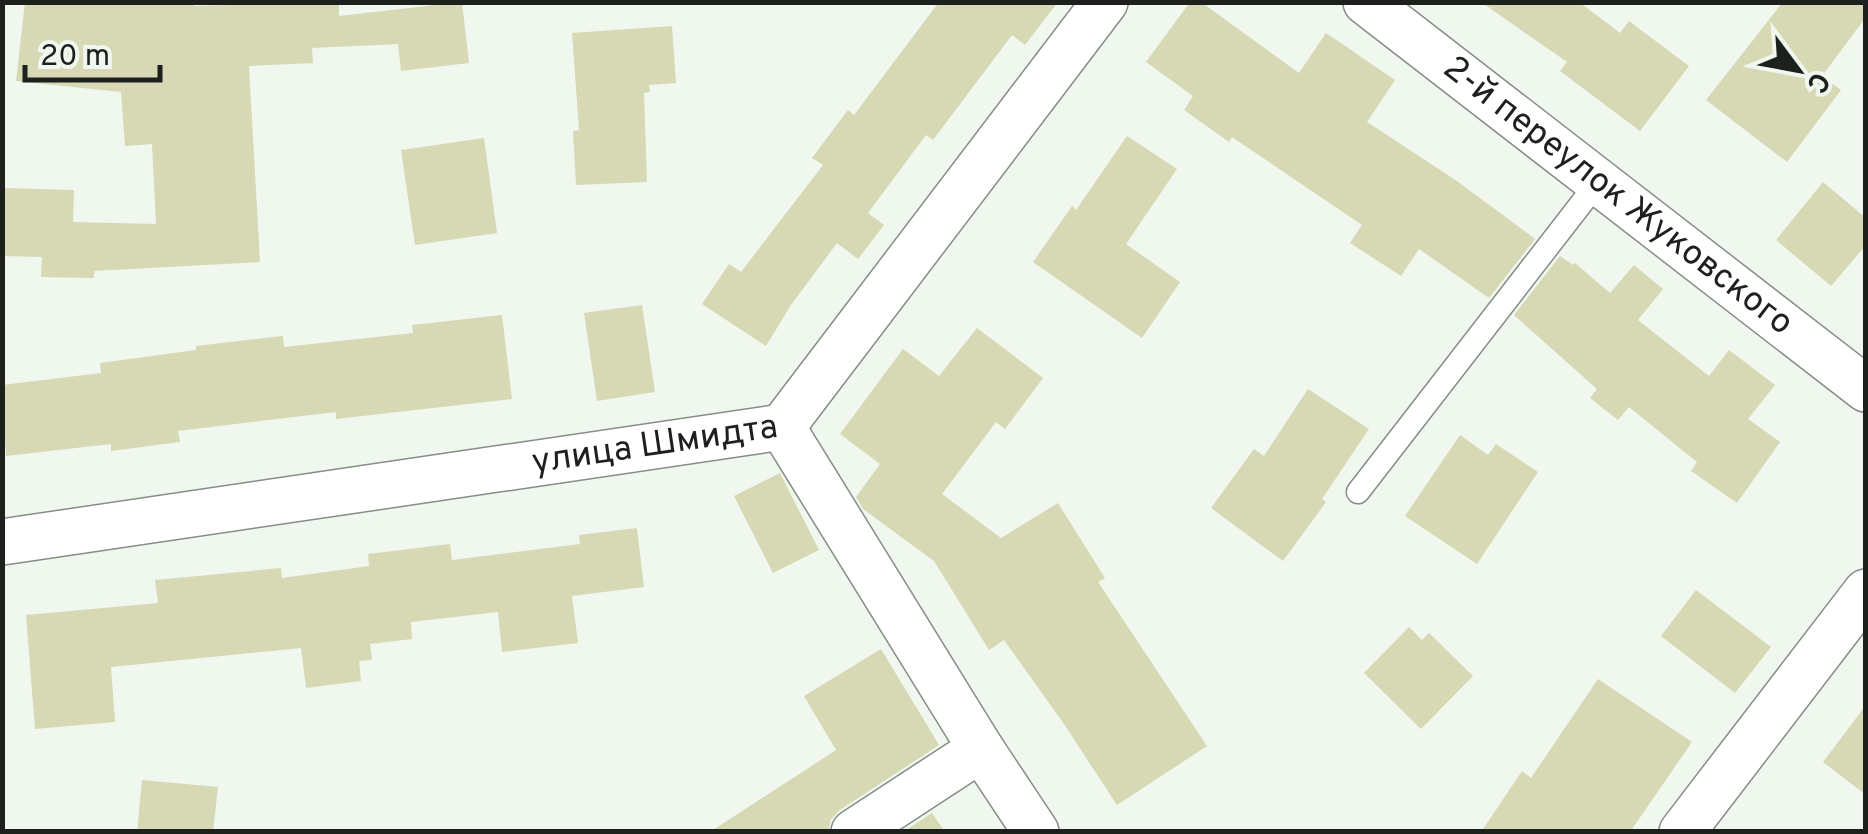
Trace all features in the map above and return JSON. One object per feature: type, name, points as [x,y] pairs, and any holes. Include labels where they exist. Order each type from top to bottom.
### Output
[{"type":"street","name":"улица Шмидта","points":[[2,542],[782,427],[1106,2]]},
{"type":"street","name":"2-й переулок Жуковского","points":[[1366,2],[1866,389]]},
{"type":"street","points":[[782,427],[980,749],[1036,832]]},
{"type":"street","points":[[1682,832],[1866,592]]},
{"type":"street","points":[[854,832],[980,749]]},
{"type":"lane","points":[[1358,492],[1598,182]]},
{"type":"building","points":[[25,2],[194,2],[194,6],[339,2],[339,16],[462,2],[469,63],[401,71],[398,44],[312,48],[313,63],[249,66],[260,262],[94,271],[94,278],[41,277],[42,257],[3,256],[5,188],[74,190],[73,222],[156,224],[152,144],[125,146],[121,92],[16,81]]},
{"type":"building","points":[[939,2],[1058,2],[1025,45],[1012,35],[933,140],[926,135],[868,213],[884,225],[858,259],[837,243],[766,346],[702,304],[729,264],[741,272],[823,165],[812,158],[848,110],[854,115]]},
{"type":"building","points":[[1190,2],[1201,2],[1299,73],[1326,33],[1395,80],[1367,122],[1457,181],[1535,239],[1489,298],[1419,249],[1401,276],[1350,243],[1362,225],[1232,137],[1229,142],[1184,110],[1193,96],[1146,62]]},
{"type":"building","points":[[1481,2],[1579,2],[1620,33],[1629,21],[1689,66],[1640,131],[1560,71],[1567,62]]},
{"type":"building","points":[[1783,2],[1866,2],[1866,17],[1822,76],[1841,90],[1787,162],[1706,100]]},
{"type":"building","points":[[672,26],[676,83],[649,85],[650,92],[644,93],[647,182],[576,185],[573,131],[579,130],[572,33]]},
{"type":"building","points":[[1127,136],[1177,169],[1126,244],[1180,282],[1142,338],[1033,262],[1072,206],[1076,210]]},
{"type":"building","points":[[484,138],[497,233],[415,245],[401,150]]},
{"type":"building","points":[[1823,182],[1866,218],[1866,245],[1831,286],[1776,240]]},
{"type":"building","points":[[1560,256],[1575,263],[1610,293],[1634,265],[1663,289],[1638,320],[1709,376],[1729,350],[1775,385],[1748,419],[1780,442],[1737,503],[1691,471],[1697,462],[1629,407],[1618,420],[1590,398],[1597,389],[1514,315]]},
{"type":"building","points":[[642,305],[655,392],[597,401],[584,313]]},
{"type":"building","points":[[502,315],[512,399],[336,419],[336,412],[178,431],[180,442],[111,451],[111,444],[6,456],[2,385],[101,373],[100,363],[196,350],[196,346],[283,336],[284,347],[413,333],[412,325]]},
{"type":"building","points":[[977,328],[1043,378],[1005,429],[996,422],[942,494],[1001,538],[1058,503],[1105,578],[1098,582],[1207,746],[1117,805],[1004,640],[989,650],[934,561],[863,509],[856,497],[880,464],[840,434],[903,349],[939,376]]},
{"type":"building","points":[[1308,389],[1369,429],[1322,499],[1326,502],[1283,561],[1211,508],[1254,449],[1264,456]]},
{"type":"building","points":[[1460,435],[1488,455],[1496,444],[1538,472],[1477,564],[1405,516]]},
{"type":"building","points":[[780,473],[819,550],[773,573],[734,496]]},
{"type":"building","points":[[637,528],[644,587],[572,596],[578,643],[502,652],[498,612],[411,622],[412,639],[370,644],[372,660],[359,661],[361,681],[306,688],[301,648],[111,667],[115,722],[35,729],[26,615],[158,603],[155,580],[281,568],[282,578],[369,566],[368,554],[450,544],[452,560],[580,544],[579,535]]},
{"type":"building","points":[[1696,590],[1771,647],[1735,693],[1661,636]]},
{"type":"building","points":[[1409,627],[1422,640],[1429,633],[1473,676],[1421,729],[1364,673]]},
{"type":"building","points":[[881,649],[939,745],[840,810],[831,819],[828,832],[710,832],[836,750],[804,696]]},
{"type":"building","points":[[1598,679],[1692,742],[1630,832],[1481,832],[1522,771],[1531,778]]},
{"type":"building","points":[[1866,705],[1866,795],[1823,762]]},
{"type":"building","points":[[142,780],[218,787],[213,832],[137,832]]},
{"type":"building","points":[[932,813],[945,832],[903,832]]}]
